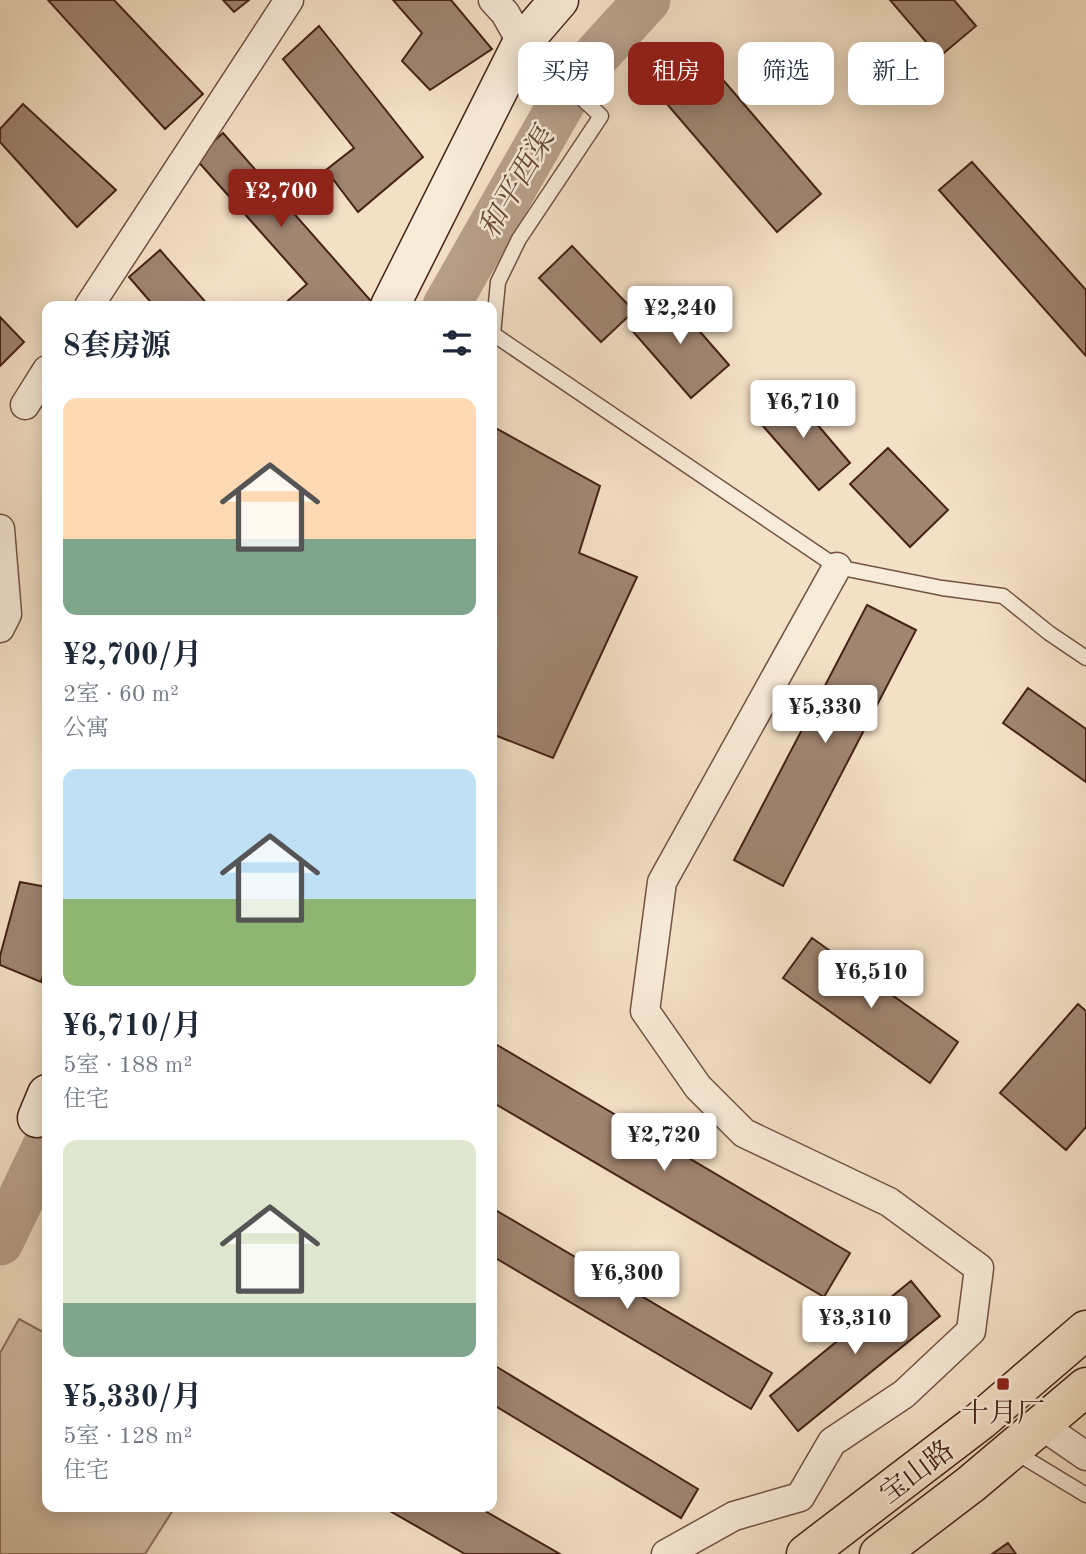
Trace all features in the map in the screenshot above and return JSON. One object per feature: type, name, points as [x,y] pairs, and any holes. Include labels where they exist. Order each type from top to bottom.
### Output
[{"type":"main road","name":"宝山路","points":[[806,1554],[959,1437],[1086,1330]]},
{"type":"main road","name":"宝山路","points":[[879,1554],[971,1484],[1086,1387]]},
{"type":"street","points":[[92,301],[289,0]]},
{"type":"street","points":[[493,0],[505,13],[522,42]]},
{"type":"street","points":[[525,42],[559,0]]},
{"type":"street","points":[[392,301],[518,54]]},
{"type":"street","points":[[25,405],[42,378]]},
{"type":"street","points":[[0,529],[6,614],[0,628]]},
{"type":"street","points":[[666,1554],[734,1516],[800,1497],[832,1442],[904,1394],[971,1331],[979,1268],[889,1202],[744,1133],[698,1087],[645,1011],[662,882],[836,567]]},
{"type":"street","points":[[1041,1425],[1086,1456]]},
{"type":"lane","points":[[496,301],[498,282],[519,239],[601,116],[589,105]]},
{"type":"lane","points":[[497,337],[836,567],[942,588],[1003,596],[1049,633],[1086,658]]},
{"type":"lane","points":[[1011,1450],[1086,1495]]},
{"type":"shaded area","points":[[19,1319],[42,1331],[42,1512],[172,1512],[145,1554],[0,1554],[0,1353]]},
{"type":"building","points":[[48,0],[114,0],[203,94],[165,129]]},
{"type":"building","points":[[223,0],[249,0],[234,12]]},
{"type":"building","points":[[393,0],[451,0],[492,49],[430,90],[402,61],[422,33]]},
{"type":"building","points":[[890,0],[954,0],[976,26],[944,53],[944,42],[926,42]]},
{"type":"building","points":[[319,26],[423,157],[358,212],[326,170],[354,148],[283,59]]},
{"type":"building","points":[[724,81],[738,97],[738,105],[745,105],[821,194],[777,232],[668,105],[724,105]]},
{"type":"building","points":[[23,104],[116,190],[77,227],[0,142],[0,129]]},
{"type":"building","points":[[223,133],[371,301],[288,301],[307,284],[195,158]]},
{"type":"building","points":[[972,162],[1086,290],[1086,356],[939,190]]},
{"type":"building","points":[[572,246],[634,311],[601,342],[539,278]]},
{"type":"building","points":[[160,250],[205,301],[150,301],[129,277]]},
{"type":"building","points":[[668,295],[729,365],[691,398],[630,328]]},
{"type":"building","points":[[0,317],[24,342],[0,366]]},
{"type":"building","points":[[788,390],[850,463],[819,490],[756,418]]},
{"type":"building","points":[[497,429],[600,486],[579,553],[637,577],[553,758],[497,736]]},
{"type":"building","points":[[888,448],[948,510],[910,547],[850,484]]},
{"type":"building","points":[[867,605],[916,630],[783,886],[734,860]]},
{"type":"building","points":[[1028,688],[1086,729],[1086,782],[1003,723]]},
{"type":"building","points":[[20,882],[42,886],[41,982],[0,965],[0,956]]},
{"type":"building","points":[[812,938],[958,1042],[930,1083],[783,978]]},
{"type":"building","points":[[1078,1004],[1086,1011],[1086,1127],[1066,1150],[1000,1093]]},
{"type":"building","points":[[497,1045],[850,1253],[824,1297],[497,1105]]},
{"type":"building","points":[[497,1211],[772,1373],[751,1409],[497,1259]]},
{"type":"building","points":[[911,1281],[940,1316],[798,1431],[770,1396]]},
{"type":"building","points":[[497,1367],[698,1489],[681,1518],[497,1407]]},
{"type":"building","points":[[392,1512],[487,1512],[560,1554],[465,1554]]},
{"type":"building","points":[[1008,1543],[1016,1554],[992,1554]]},
{"type":"waterway","name":"和平西渠","points":[[449,301],[576,78],[647,0]]},
{"type":"waterway","name":"和平西渠","points":[[0,1242],[42,1154]]},
{"type":"place","name":"十月厂","points":[[1003,1384]]}]
